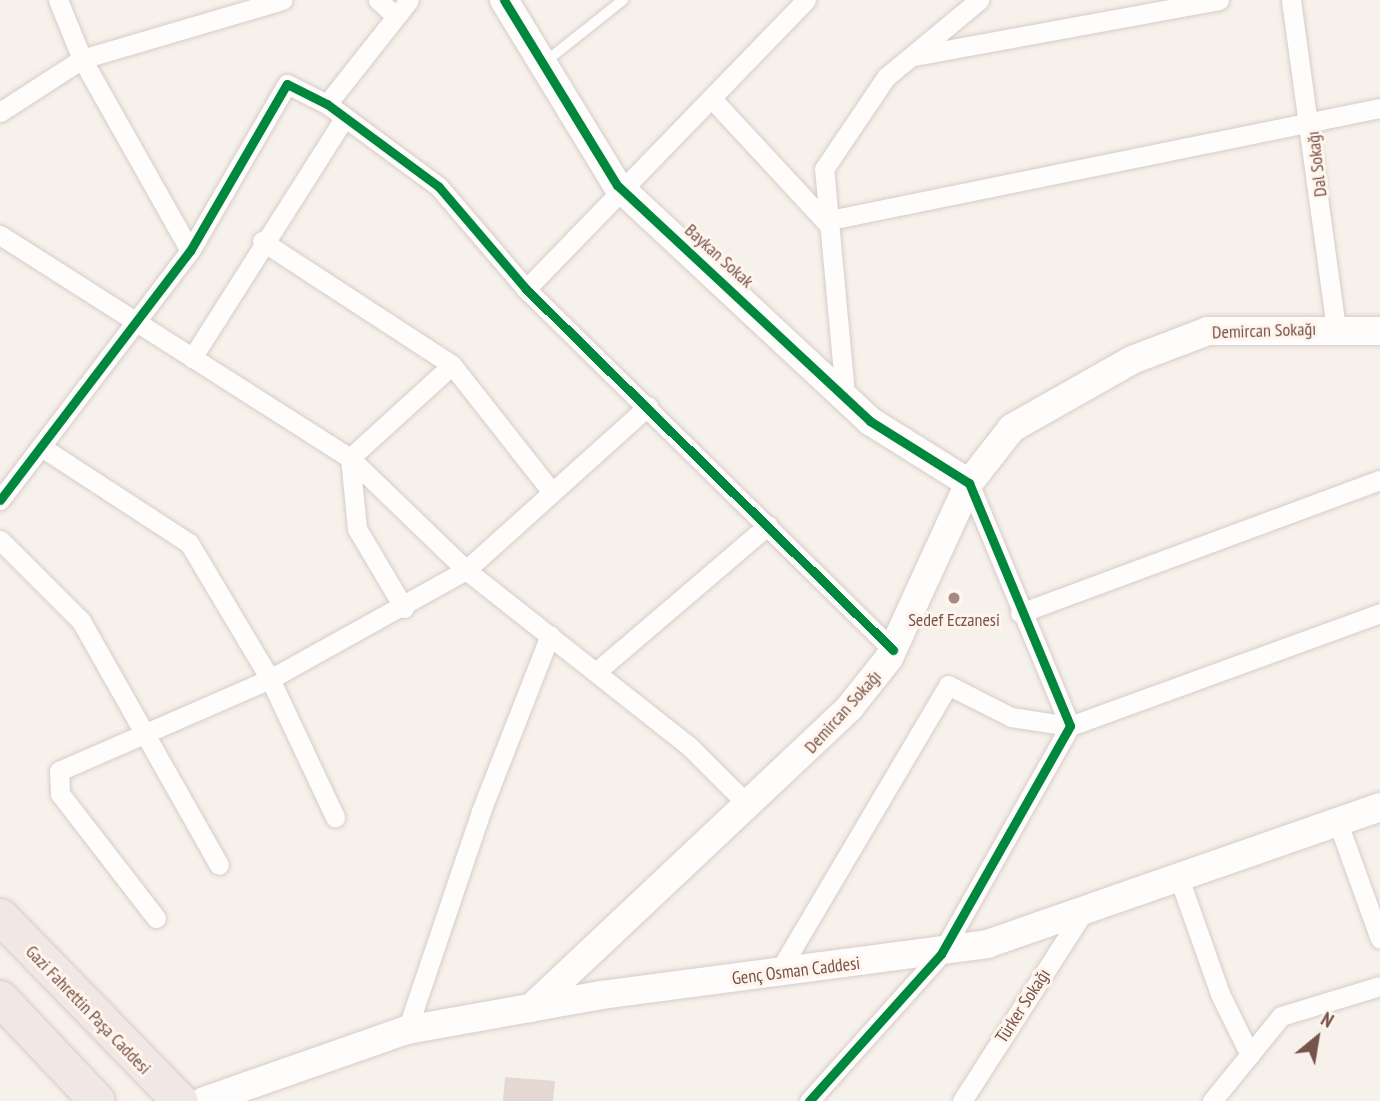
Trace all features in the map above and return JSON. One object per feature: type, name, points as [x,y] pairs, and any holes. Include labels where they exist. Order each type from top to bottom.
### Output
[{"type":"highway","name":"Gazi Fahrettin Paşa Caddesi","points":[[0,916],[148,1074],[180,1101]]},
{"type":"highway","points":[[0,998],[97,1101]]},
{"type":"street","points":[[58,0],[82,59],[190,251]]},
{"type":"street","points":[[0,112],[82,59],[284,0]]},
{"type":"street","points":[[378,0],[396,16]]},
{"type":"street","points":[[327,104],[409,0]]},
{"type":"street","name":"Baykan Sokak","points":[[504,0],[600,164],[625,192],[904,447],[969,483]]},
{"type":"street","points":[[526,289],[625,192],[806,0]]},
{"type":"street","points":[[845,394],[825,221],[824,169],[886,76],[979,0]]},
{"type":"street","points":[[910,57],[1219,0]]},
{"type":"street","name":"Dal Sokağı","points":[[1291,0],[1312,121],[1336,330]]},
{"type":"street","points":[[0,500],[43,448],[132,320],[190,251],[287,85],[327,104],[439,187],[526,289],[648,406],[893,650]]},
{"type":"street","points":[[713,100],[825,221]]},
{"type":"street","points":[[825,221],[1380,108]]},
{"type":"street","points":[[192,358],[262,241],[345,117]]},
{"type":"street","points":[[0,235],[350,458],[466,570],[689,746],[750,807]]},
{"type":"street","points":[[262,241],[452,365],[552,492]]},
{"type":"street","name":"Demircan Sokağı","points":[[531,1008],[824,736],[893,650],[969,483],[1012,428],[1170,343],[1208,331],[1380,331]]},
{"type":"street","points":[[350,458],[452,365]]},
{"type":"street","points":[[156,918],[60,794],[59,771],[270,680],[466,570],[648,406]]},
{"type":"street","points":[[43,448],[190,543],[270,680],[335,817]]},
{"type":"street","points":[[350,458],[357,529],[404,607]]},
{"type":"street","points":[[1020,612],[1380,480]]},
{"type":"street","points":[[969,483],[1020,612],[1070,726]]},
{"type":"street","points":[[596,672],[768,525]]},
{"type":"street","points":[[0,540],[81,621],[148,733],[219,865]]},
{"type":"street","points":[[778,973],[948,685],[1011,717],[1070,726],[1380,613]]},
{"type":"street","points":[[407,1030],[481,811],[550,635]]},
{"type":"street","points":[[809,1101],[941,954],[1070,726]]},
{"type":"street","name":"Genç Osman Caddesi","points":[[204,1101],[407,1030],[531,1008],[778,973],[941,954],[1084,911],[1380,807]]},
{"type":"street","points":[[1338,823],[1380,939]]},
{"type":"street","points":[[1179,878],[1220,994],[1250,1055]]},
{"type":"street","name":"Türker Sokağı","points":[[962,1101],[1084,911]]},
{"type":"street","points":[[1212,1101],[1281,1016],[1380,986]]},
{"type":"lane","points":[[542,65],[624,0]]},
{"type":"building","points":[[505,1077],[555,1081],[553,1101],[503,1101]]},
{"type":"cycle path","points":[[504,0],[617,185],[870,421],[969,483],[1070,726],[941,954],[809,1101]]},
{"type":"cycle path","points":[[0,500],[190,251],[287,84],[327,104],[439,187],[526,289],[893,650]]},
{"type":"place","name":"Sedef Eczanesi","points":[[954,598]]}]
